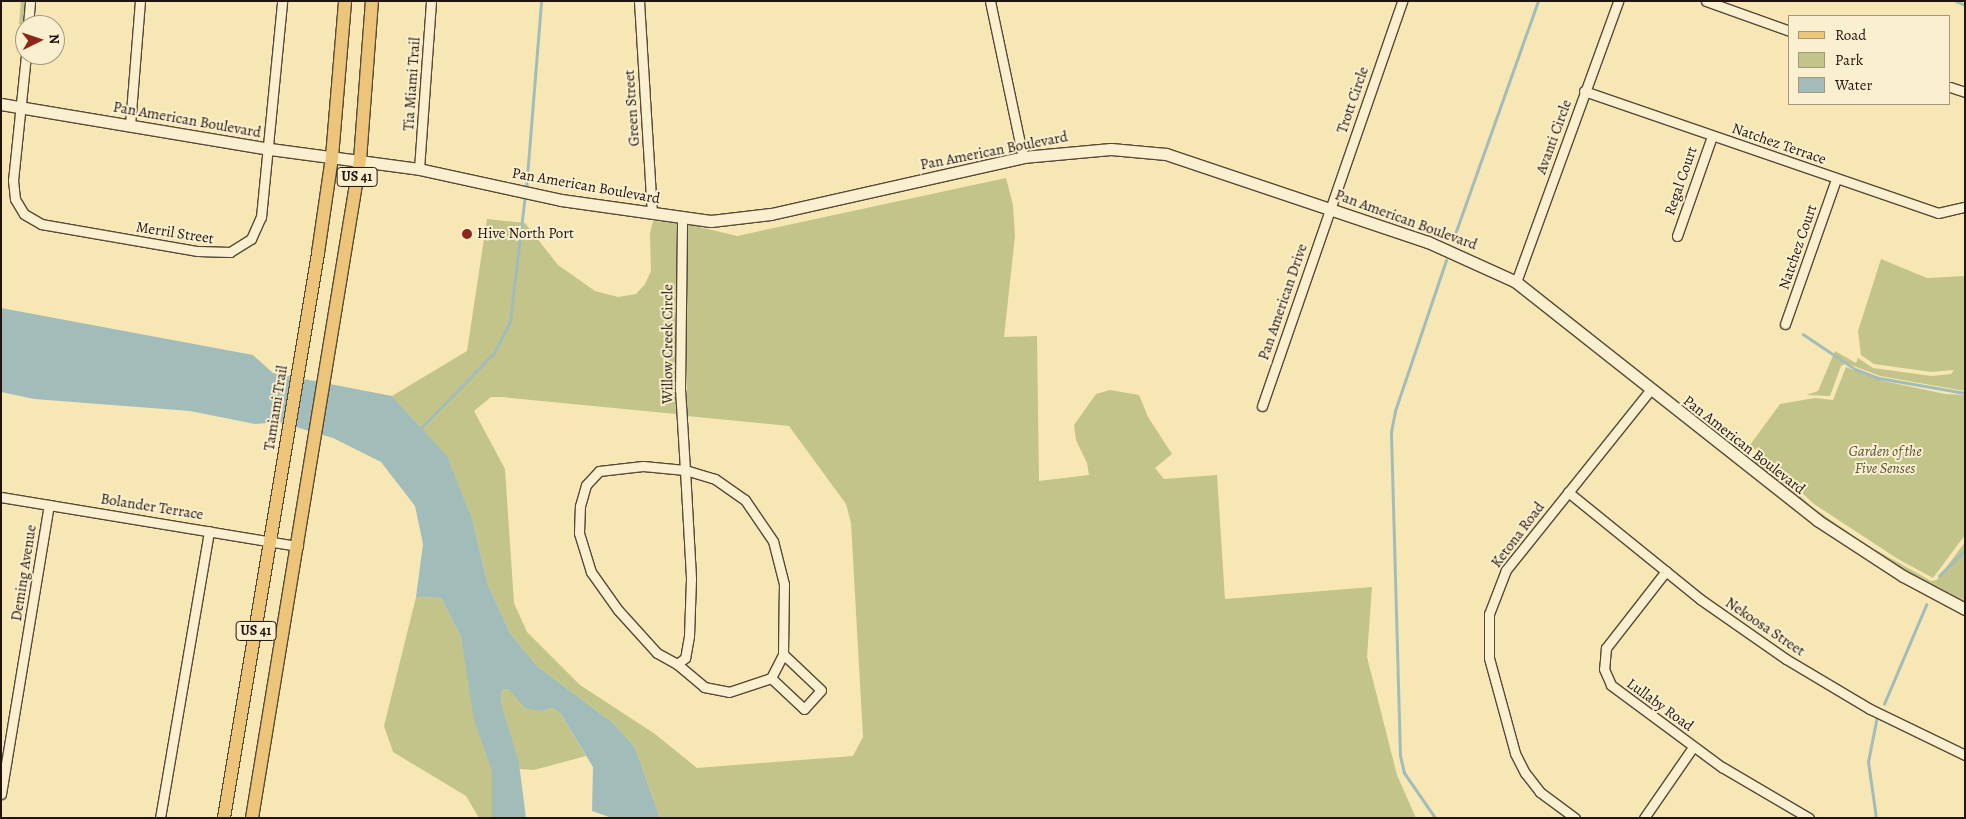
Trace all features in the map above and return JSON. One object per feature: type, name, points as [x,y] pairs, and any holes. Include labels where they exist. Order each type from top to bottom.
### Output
[{"type":"main road","name":"Tamiami Trail","points":[[224,818],[287,445],[332,157],[345,1]]},
{"type":"main road","name":"US 41","points":[[252,818],[360,160],[372,1]]},
{"type":"street","points":[[29,15],[30,1]]},
{"type":"street","points":[[130,125],[140,1]]},
{"type":"street","name":"Merril Street","points":[[25,65],[13,180],[15,199],[24,214],[41,224],[198,251],[230,252],[251,239],[261,216],[270,149],[282,1]]},
{"type":"street","name":"Tia Miami Trail","points":[[419,169],[431,1]]},
{"type":"street","name":"Green Street","points":[[639,1],[652,213]]},
{"type":"street","points":[[990,1],[1022,157]]},
{"type":"street","name":"Trott Circle","points":[[1330,208],[1402,1]]},
{"type":"street","name":"Avanti Circle","points":[[1516,282],[1618,1]]},
{"type":"street","points":[[1706,1],[1788,30]]},
{"type":"street","points":[[1951,87],[1965,92]]},
{"type":"street","name":"Natchez Terrace","points":[[1584,91],[1938,213],[1965,207]]},
{"type":"street","name":"Pan American Boulevard","points":[[1,104],[270,149],[419,169],[511,190],[711,221],[746,219],[1022,157],[1111,149],[1166,154],[1330,208],[1447,250],[1516,282],[1816,520],[1903,576],[1965,609]]},
{"type":"street","name":"Regal Court","points":[[1677,236],[1712,136]]},
{"type":"street","name":"Natchez Court","points":[[1785,324],[1836,179]]},
{"type":"street","name":"Pan American Drive","points":[[1262,406],[1330,208]]},
{"type":"street","name":"Willow Creek Circle","points":[[677,664],[685,658],[689,636],[691,579],[680,389],[682,217]]},
{"type":"street","name":"Ketona Road","points":[[1575,818],[1540,792],[1519,762],[1489,658],[1487,637],[1492,602],[1506,570],[1650,390]]},
{"type":"street","points":[[643,466],[685,470],[715,479],[745,500],[773,541],[784,584],[783,654],[771,678],[729,692],[704,687],[677,664],[657,652],[618,610],[591,572],[580,533],[580,506],[586,485],[598,471],[643,466]]},
{"type":"street","name":"Nekoosa Street","points":[[1568,492],[1743,630],[1817,678],[1914,732],[1965,755]]},
{"type":"street","name":"Bolander Terrace","points":[[1,497],[298,546]]},
{"type":"street","name":"Deming Avenue","points":[[1,794],[50,505]]},
{"type":"street","points":[[160,818],[209,531]]},
{"type":"street","name":"Lullaby Road","points":[[1666,571],[1611,640],[1605,654],[1604,669],[1616,692],[1693,747],[1809,818]]},
{"type":"street","points":[[771,678],[804,709],[821,690],[783,654]]},
{"type":"street","points":[[1644,818],[1693,747]]},
{"type":"green space","points":[[21,1],[27,1],[25,15],[20,15]]},
{"type":"green space","points":[[1006,178],[1013,205],[1015,236],[1004,337],[1037,336],[1039,481],[1089,475],[1087,463],[1076,440],[1074,425],[1096,394],[1110,390],[1139,395],[1148,417],[1172,454],[1155,468],[1164,479],[1217,475],[1225,599],[1372,587],[1367,657],[1397,775],[1416,818],[660,818],[635,747],[613,723],[537,666],[510,633],[488,585],[472,518],[447,457],[392,396],[467,351],[487,219],[525,223],[558,265],[595,291],[618,297],[636,294],[645,284],[651,271],[650,233],[653,221],[677,223],[676,414],[501,397],[491,397],[474,411],[505,469],[514,603],[527,632],[580,685],[655,734],[697,768],[853,756],[863,737],[851,523],[846,504],[789,426],[687,416],[687,224],[737,236]]},
{"type":"green space","points":[[1881,259],[1927,278],[1965,276],[1965,391],[1880,376],[1846,363],[1841,366],[1830,396],[1807,395],[1818,391],[1835,351],[1856,363],[1858,358],[1873,368],[1932,376],[1951,374],[1954,370],[1931,372],[1874,364],[1861,355],[1858,331]]},
{"type":"green space","name":"Garden of the Five Senses","points":[[1846,367],[1879,380],[1945,394],[1965,395],[1965,535],[1933,578],[1898,559],[1814,504],[1750,445],[1780,404],[1815,398],[1833,400]]},
{"type":"green space","points":[[1755,455],[1812,507],[1867,545],[1931,581],[1937,580],[1965,542],[1965,604],[1906,572],[1820,516],[1751,464]]},
{"type":"green space","points":[[416,597],[441,598],[461,637],[492,771],[492,818],[479,818],[466,796],[393,752],[384,726]]},
{"type":"green space","points":[[508,689],[541,711],[552,708],[560,713],[586,756],[534,770],[520,769],[501,702],[502,690]]},
{"type":"water","points":[[1,308],[253,355],[273,373],[392,396],[447,456],[472,518],[488,585],[510,633],[537,666],[613,723],[635,747],[660,818],[612,818],[592,811],[593,767],[560,713],[552,708],[541,711],[525,708],[508,689],[502,690],[501,702],[519,763],[526,818],[492,818],[492,771],[474,720],[461,637],[441,598],[416,597],[423,544],[415,506],[381,462],[333,438],[279,422],[255,424],[190,411],[34,399],[1,392]]},
{"type":"waterway","points":[[526,189],[541,1]]},
{"type":"waterway","points":[[1454,237],[1538,1]]},
{"type":"waterway","points":[[1956,1],[1965,5]]},
{"type":"waterway","points":[[420,429],[494,353],[510,322],[525,195]]},
{"type":"waterway","points":[[1435,818],[1404,773],[1400,756],[1391,432],[1395,411],[1446,260]]},
{"type":"waterway","points":[[1803,334],[1855,369],[1879,378],[1965,393]]},
{"type":"waterway","points":[[1939,576],[1965,550]]},
{"type":"waterway","points":[[1884,704],[1926,605]]},
{"type":"waterway","points":[[1876,818],[1868,762],[1877,716]]},
{"type":"place","name":"Hive North Port","points":[[467,234]]}]
